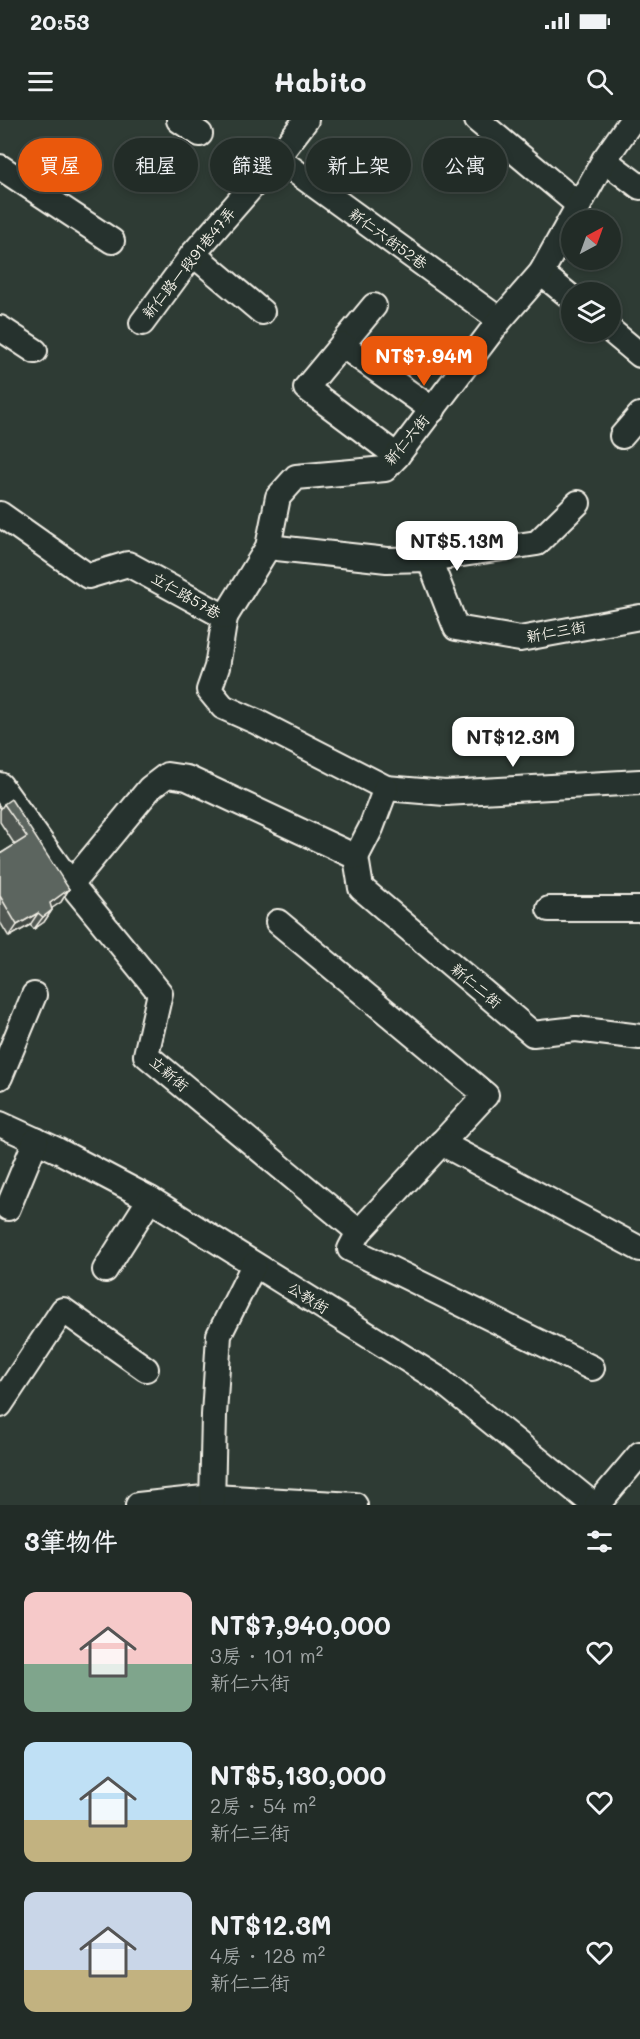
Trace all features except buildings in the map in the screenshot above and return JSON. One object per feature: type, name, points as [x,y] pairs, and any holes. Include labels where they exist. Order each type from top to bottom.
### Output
[{"type":"street","points":[[179,120],[200,134]]},
{"type":"street","name":"新仁路一段91巷47弄","points":[[292,138],[306,120]]},
{"type":"street","points":[[477,120],[579,205]]},
{"type":"street","name":"新仁六街","points":[[225,617],[268,547],[278,497],[296,477],[385,469],[433,410],[500,320],[541,273],[604,160],[632,120]]},
{"type":"street","points":[[604,160],[640,187]]},
{"type":"street","points":[[0,167],[112,241]]},
{"type":"street","name":"新仁六街52巷","points":[[294,170],[500,320]]},
{"type":"street","name":"新仁路一段91巷47弄","points":[[142,323],[193,254],[247,192]]},
{"type":"street","points":[[193,254],[262,312]]},
{"type":"street","points":[[541,273],[561,289]]},
{"type":"street","points":[[374,306],[306,388],[397,456]]},
{"type":"street","points":[[0,328],[35,351]]},
{"type":"street","points":[[621,339],[640,355]]},
{"type":"street","points":[[342,345],[433,410]]},
{"type":"street","points":[[622,436],[640,415]]},
{"type":"street","points":[[268,547],[387,560],[429,559],[537,543],[578,504]]},
{"type":"street","name":"立仁路57巷","points":[[0,514],[88,576],[128,564],[225,617],[217,667],[208,690],[222,707],[257,722],[386,788]]},
{"type":"street","name":"新仁三街","points":[[429,559],[456,628],[520,639],[640,616]]},
{"type":"street","points":[[71,884],[150,788],[167,775],[187,778],[356,857],[372,828],[386,788],[444,792],[640,782]]},
{"type":"street","name":"立新街","points":[[0,785],[71,884],[160,993],[146,1055],[359,1232]]},
{"type":"street","name":"新仁二街","points":[[356,857],[361,888],[533,1034],[576,1029],[640,1037]]},
{"type":"street","points":[[549,909],[640,909]]},
{"type":"street","points":[[278,922],[486,1095],[359,1232],[350,1249],[592,1368]]},
{"type":"street","points":[[0,1077],[34,995]]},
{"type":"street","name":"公教街","points":[[0,1124],[150,1199],[440,1380],[595,1505]]},
{"type":"street","points":[[8,1208],[36,1140]]},
{"type":"street","points":[[441,1143],[640,1250]]},
{"type":"street","points":[[105,1270],[150,1199]]},
{"type":"street","points":[[213,1501],[214,1415],[219,1335],[254,1265]]},
{"type":"street","points":[[0,1405],[63,1310],[146,1369]]},
{"type":"street","points":[[595,1505],[640,1454]]},
{"type":"street","points":[[138,1505],[213,1501],[355,1505]]}]
